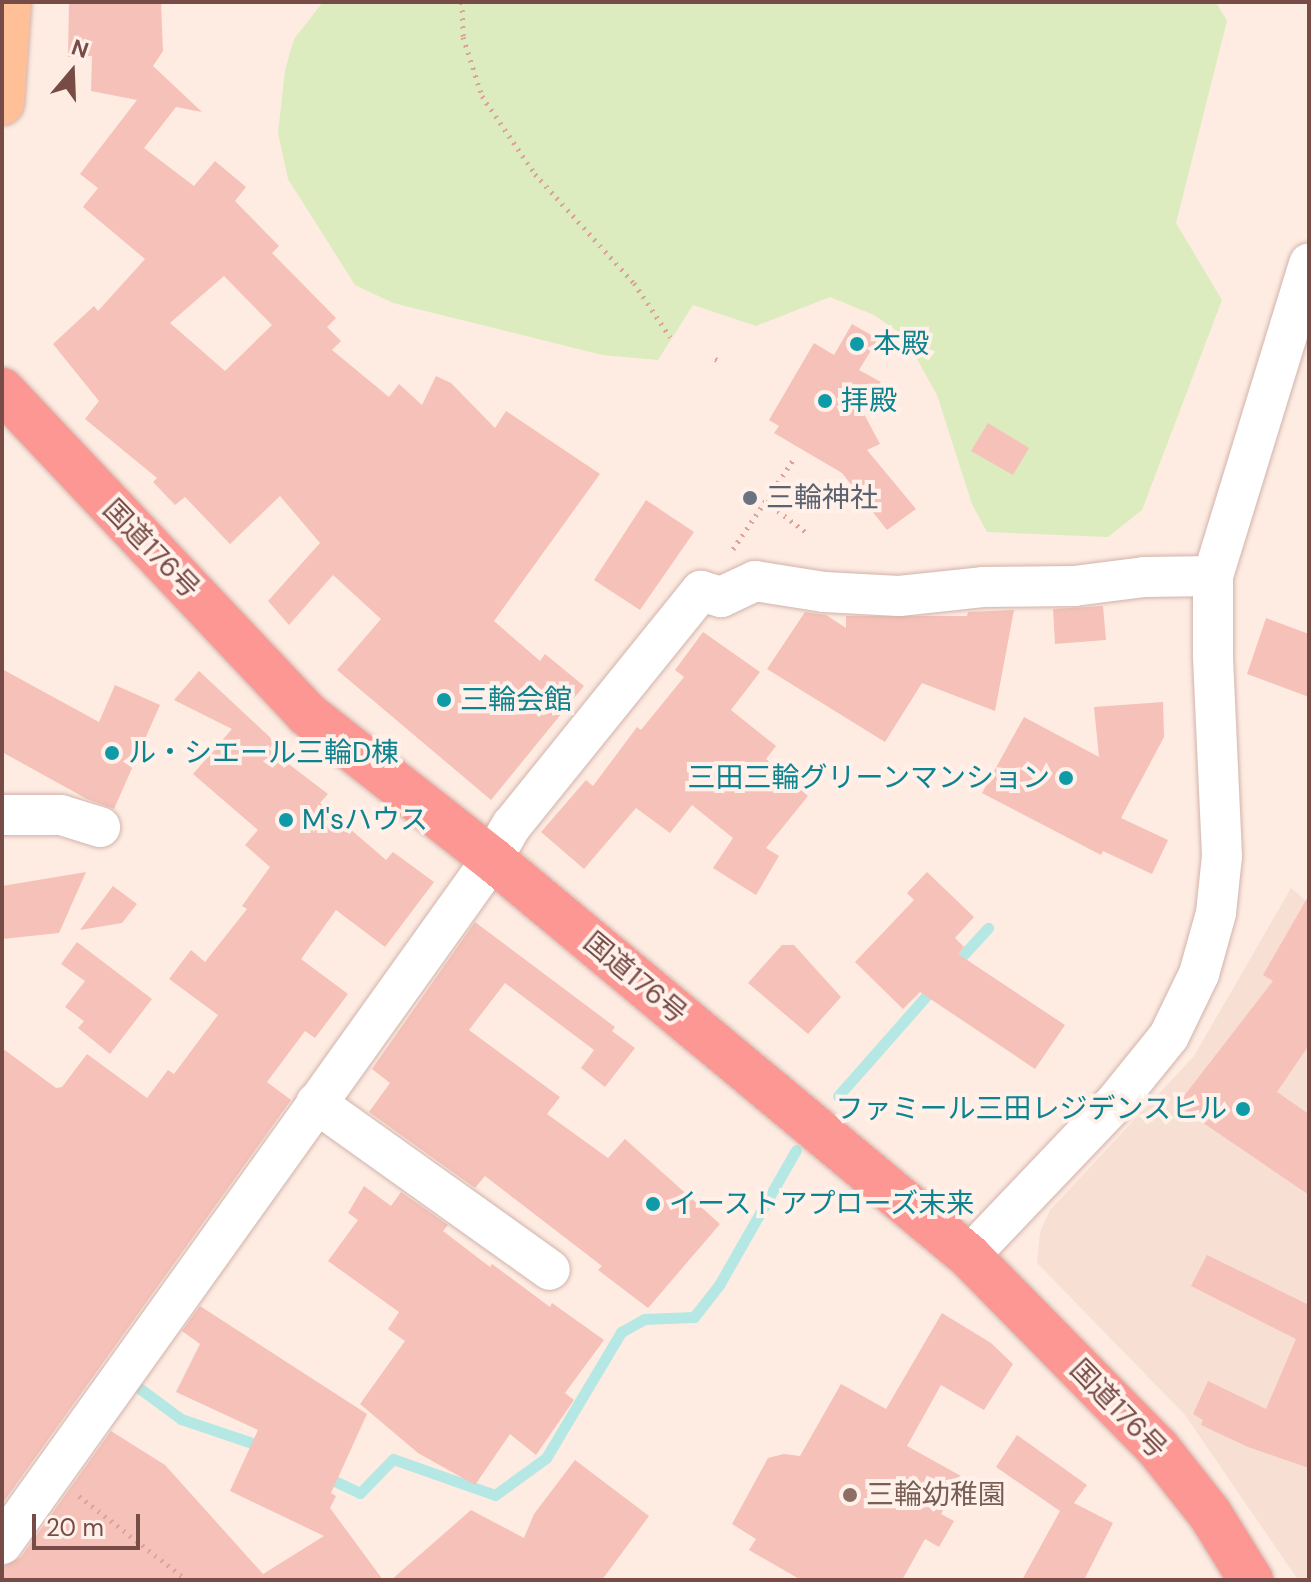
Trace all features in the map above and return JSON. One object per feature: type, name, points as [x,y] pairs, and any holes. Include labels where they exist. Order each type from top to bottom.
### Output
[{"type":"highway","name":"国道176号","points":[[2,390],[307,714],[492,859],[969,1256],[1157,1447],[1210,1514],[1251,1580]]},
{"type":"main road","points":[[2,103],[9,2]]},
{"type":"street","points":[[969,1256],[1036,1189],[1169,1036],[1199,974],[1216,913],[1222,856],[1213,669],[1213,576],[1309,263]]},
{"type":"street","points":[[2,1544],[492,859],[512,825],[701,591],[721,597],[755,581],[824,592],[899,596],[983,587],[1074,586],[1144,577],[1213,576]]},
{"type":"street","points":[[2,815],[61,815],[100,827]]},
{"type":"street","points":[[316,1103],[550,1270]]},
{"type":"path","points":[[462,2],[463,37],[482,96],[535,174],[634,283],[670,337]]},
{"type":"path","points":[[753,518],[793,460]]},
{"type":"path","points":[[765,501],[807,533]]},
{"type":"path","points":[[50,1474],[187,1580]]},
{"type":"shaded area","points":[[1291,888],[1309,903],[1309,1580],[1298,1580],[1185,1415],[1037,1263],[1040,1232],[1050,1210],[1194,1056]]},
{"type":"green space","points":[[323,2],[1216,2],[1227,21],[1176,223],[1222,300],[1142,510],[1108,537],[987,532],[972,504],[937,395],[912,350],[897,331],[874,315],[830,297],[756,326],[693,305],[658,360],[602,355],[393,303],[355,285],[288,179],[278,133],[285,70],[294,39]]},
{"type":"building","points":[[69,2],[161,2],[163,51],[153,66],[202,112],[176,107],[144,148],[194,186],[215,161],[246,187],[235,201],[279,246],[272,253],[336,318],[327,327],[341,341],[332,350],[389,397],[399,384],[422,405],[436,376],[451,383],[495,428],[506,411],[600,474],[494,621],[540,661],[545,654],[584,686],[491,800],[337,670],[381,619],[333,575],[289,625],[268,601],[320,543],[280,496],[230,544],[185,497],[175,505],[153,482],[157,478],[85,419],[99,401],[53,344],[94,306],[98,311],[145,259],[83,207],[98,188],[80,174],[137,100],[91,91],[92,56],[68,57]],"holes":[[[224,276],[272,325],[225,371],[170,323]]]},
{"type":"building","name":"拝殿","points":[[852,324],[878,339],[859,370],[881,382],[863,412],[880,444],[867,450],[916,509],[887,530],[842,473],[774,433],[779,426],[769,420],[814,343],[834,355]]},
{"type":"building","points":[[988,423],[1029,448],[1013,475],[971,451]]},
{"type":"building","points":[[646,500],[694,532],[640,610],[594,580]]},
{"type":"building","points":[[1103,606],[1106,640],[1055,644],[1053,609]]},
{"type":"building","points":[[1014,610],[995,711],[922,683],[885,742],[767,669],[805,612],[826,615],[846,628],[846,616],[967,616],[968,612]]},
{"type":"building","points":[[1266,618],[1309,634],[1309,697],[1247,674]]},
{"type":"building","points":[[703,632],[760,672],[731,710],[776,746],[766,759],[808,796],[766,848],[779,856],[756,895],[713,868],[733,838],[692,805],[670,833],[636,808],[584,869],[541,832],[586,780],[593,786],[637,727],[641,730],[684,677],[675,670]]},
{"type":"building","points":[[2,669],[99,722],[115,685],[160,705],[114,809],[87,799],[2,752]]},
{"type":"building","points":[[199,671],[274,741],[270,748],[265,746],[328,794],[320,803],[386,860],[393,852],[434,882],[385,947],[336,910],[301,959],[348,994],[315,1038],[305,1031],[267,1082],[291,1100],[2,1504],[2,1048],[56,1088],[62,1087],[87,1054],[147,1098],[168,1070],[174,1074],[218,1015],[169,979],[191,950],[205,962],[247,909],[242,906],[270,867],[245,845],[258,830],[193,774],[232,729],[174,700]]},
{"type":"building","name":"三田三輪グリーンマンション","points":[[1163,702],[1164,737],[1121,818],[1168,840],[1152,874],[1103,851],[1101,855],[982,793],[1024,717],[1099,757],[1094,707]]},
{"type":"building","points":[[86,872],[59,933],[2,939],[2,886]]},
{"type":"building","points":[[927,872],[974,917],[955,938],[964,947],[958,954],[1065,1025],[1035,1069],[920,992],[903,1009],[855,962],[914,900],[907,893]]},
{"type":"building","points":[[113,886],[137,904],[122,923],[80,930]]},
{"type":"building","name":"ファミール三田レジデンスヒル","points":[[1309,895],[1309,1045],[1277,1092],[1309,1114],[1309,1195],[1177,1105],[1273,981],[1263,975]]},
{"type":"building","points":[[475,922],[615,1027],[612,1031],[635,1048],[605,1087],[581,1068],[594,1050],[505,983],[469,1030],[560,1097],[547,1114],[608,1158],[625,1139],[720,1224],[648,1308],[598,1270],[602,1266],[485,1176],[475,1188],[369,1112],[390,1083],[372,1069]]},
{"type":"building","points":[[77,942],[152,999],[110,1054],[78,1028],[84,1021],[65,1007],[85,981],[61,964]]},
{"type":"building","points":[[782,945],[794,945],[841,997],[808,1034],[748,983]]},
{"type":"building","points":[[364,1186],[391,1206],[401,1192],[448,1225],[443,1231],[490,1267],[492,1264],[550,1307],[552,1303],[604,1340],[565,1393],[574,1400],[536,1455],[510,1434],[475,1485],[418,1453],[360,1404],[405,1341],[388,1329],[399,1312],[328,1261],[358,1220],[348,1213]]},
{"type":"building","points":[[1207,1255],[1309,1305],[1309,1468],[1248,1447],[1201,1425],[1203,1420],[1193,1414],[1208,1381],[1266,1409],[1296,1339],[1191,1286]]},
{"type":"building","points":[[200,1306],[367,1414],[331,1493],[336,1496],[330,1508],[383,1580],[2,1580],[2,1567],[21,1557],[111,1431],[165,1465],[263,1574],[324,1536],[230,1491],[258,1430],[176,1392],[200,1344],[182,1331]]},
{"type":"building","name":"三輪幼稚園","points":[[942,1313],[991,1343],[1013,1364],[984,1410],[941,1385],[907,1446],[961,1476],[941,1514],[954,1521],[939,1547],[925,1539],[902,1580],[801,1580],[749,1550],[756,1539],[732,1524],[768,1458],[784,1454],[800,1456],[841,1384],[886,1409]]},
{"type":"building","points":[[1017,1435],[1087,1485],[1074,1503],[1113,1523],[1084,1580],[1022,1580],[1060,1511],[996,1467]]},
{"type":"building","points":[[575,1460],[649,1516],[602,1580],[391,1580],[471,1510],[524,1538],[534,1514]]},
{"type":"waterway","points":[[953,966],[988,928]]},
{"type":"waterway","points":[[838,1096],[934,987]]},
{"type":"waterway","points":[[322,1475],[360,1493],[393,1459],[495,1495],[546,1458],[621,1332],[644,1319],[694,1317],[719,1285],[796,1150]]},
{"type":"waterway","points":[[128,1386],[131,1382],[181,1419],[264,1447]]},
{"type":"place","name":"本殿","points":[[857,344]]},
{"type":"place","name":"拝殿","points":[[825,401]]},
{"type":"place","name":"三輪神社","points":[[750,498]]},
{"type":"place","name":"三輪会館","points":[[444,700]]},
{"type":"place","name":"ル・シエール三輪D棟","points":[[112,753]]},
{"type":"place","name":"三田三輪グリーンマンション","points":[[1066,778]]},
{"type":"place","name":"M'sハウス","points":[[286,820]]},
{"type":"place","name":"ファミール三田レジデンスヒル","points":[[1243,1109]]},
{"type":"place","name":"イーストアプローズ末来","points":[[653,1204]]},
{"type":"place","name":"三輪幼稚園","points":[[850,1495]]}]
